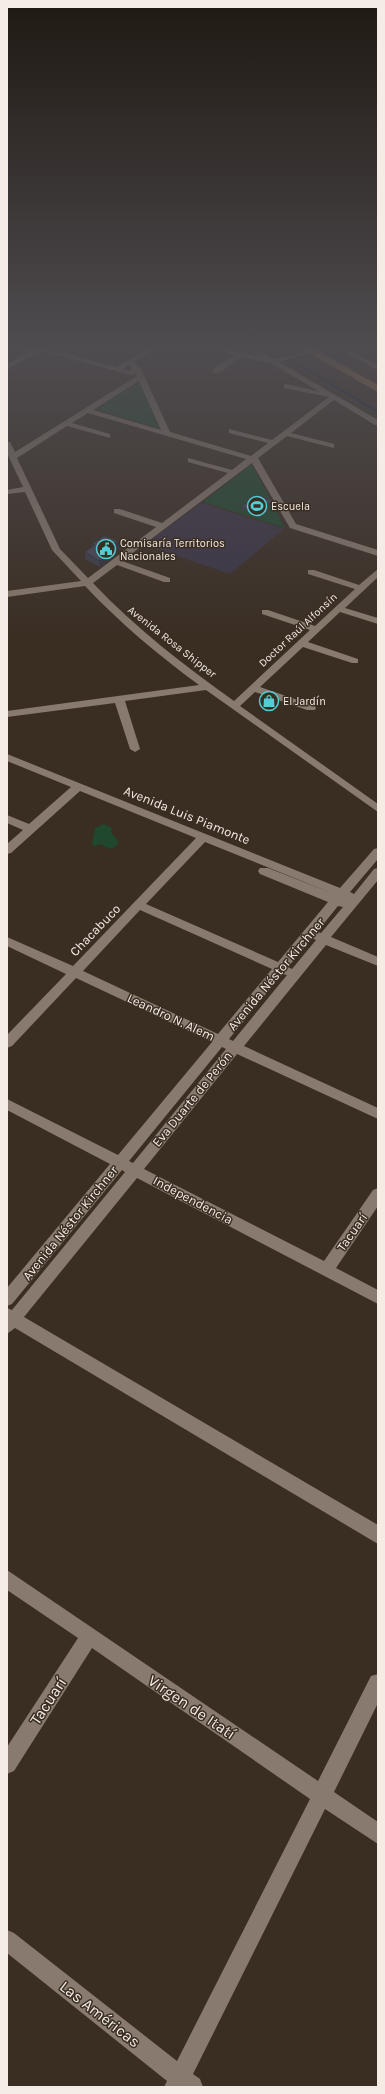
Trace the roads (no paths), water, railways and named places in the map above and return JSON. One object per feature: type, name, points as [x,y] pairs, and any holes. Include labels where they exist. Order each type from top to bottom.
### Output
[{"type":"street","name":"Avenida Rosa Shipper","points":[[7,444],[56,550],[114,611],[145,639],[234,706],[378,809]]},
{"type":"street","points":[[13,457],[35,444]]},
{"type":"street","points":[[201,444],[254,459],[293,526],[378,553]]},
{"type":"street","points":[[7,594],[87,583],[274,444]]},
{"type":"street","points":[[323,444],[331,446]]},
{"type":"street","points":[[191,460],[235,473]]},
{"type":"street","points":[[7,492],[28,489]]},
{"type":"street","points":[[117,511],[163,526]]},
{"type":"street","points":[[114,562],[167,580]]},
{"type":"street","points":[[311,572],[361,588]]},
{"type":"street","name":"Doctor Raúl Alfonsín","points":[[234,706],[378,572]]},
{"type":"street","points":[[339,609],[378,621]]},
{"type":"street","points":[[265,612],[316,629]]},
{"type":"street","points":[[302,643],[355,661]]},
{"type":"street","points":[[7,714],[209,687]]},
{"type":"street","points":[[254,688],[311,708]]},
{"type":"street","points":[[119,699],[135,749]]},
{"type":"street","name":"Avenida Luis Piamonte","points":[[7,757],[75,789],[353,902]]},
{"type":"street","name":"Avenida Luis Piamonte","points":[[7,766],[75,789]]},
{"type":"street","points":[[7,850],[75,789]]},
{"type":"street","points":[[7,819],[30,829]]},
{"type":"street","name":"Chacabuco","points":[[7,1043],[201,841]]},
{"type":"street","name":"Avenida Néstor Kirchner","points":[[7,1299],[339,897],[378,852]]},
{"type":"street","name":"Eva Duarte de Perón","points":[[9,1320],[135,1170],[378,872]]},
{"type":"street","points":[[139,905],[295,974]]},
{"type":"street","points":[[310,933],[378,962]]},
{"type":"street","name":"Leandro N. Alem","points":[[7,941],[378,1114]]},
{"type":"street","name":"Independencia","points":[[7,1104],[378,1297]]},
{"type":"street","name":"Tacuarí","points":[[326,1270],[378,1194]]},
{"type":"street","points":[[9,1320],[378,1534]]},
{"type":"street","name":"Virgen de Itatí","points":[[7,1579],[89,1637],[378,1834]]},
{"type":"street","name":"Tacuarí","points":[[7,1764],[89,1637]]},
{"type":"street","points":[[182,2084],[378,1683]]},
{"type":"street","name":"Las Américas","points":[[7,1940],[182,2084]]},
{"type":"place","name":"Escuela","points":[[257,506]]},
{"type":"place","name":"Comisaría Territorios Nacionales","points":[[106,549]]},
{"type":"place","name":"El Jardín","points":[[269,701]]}]
